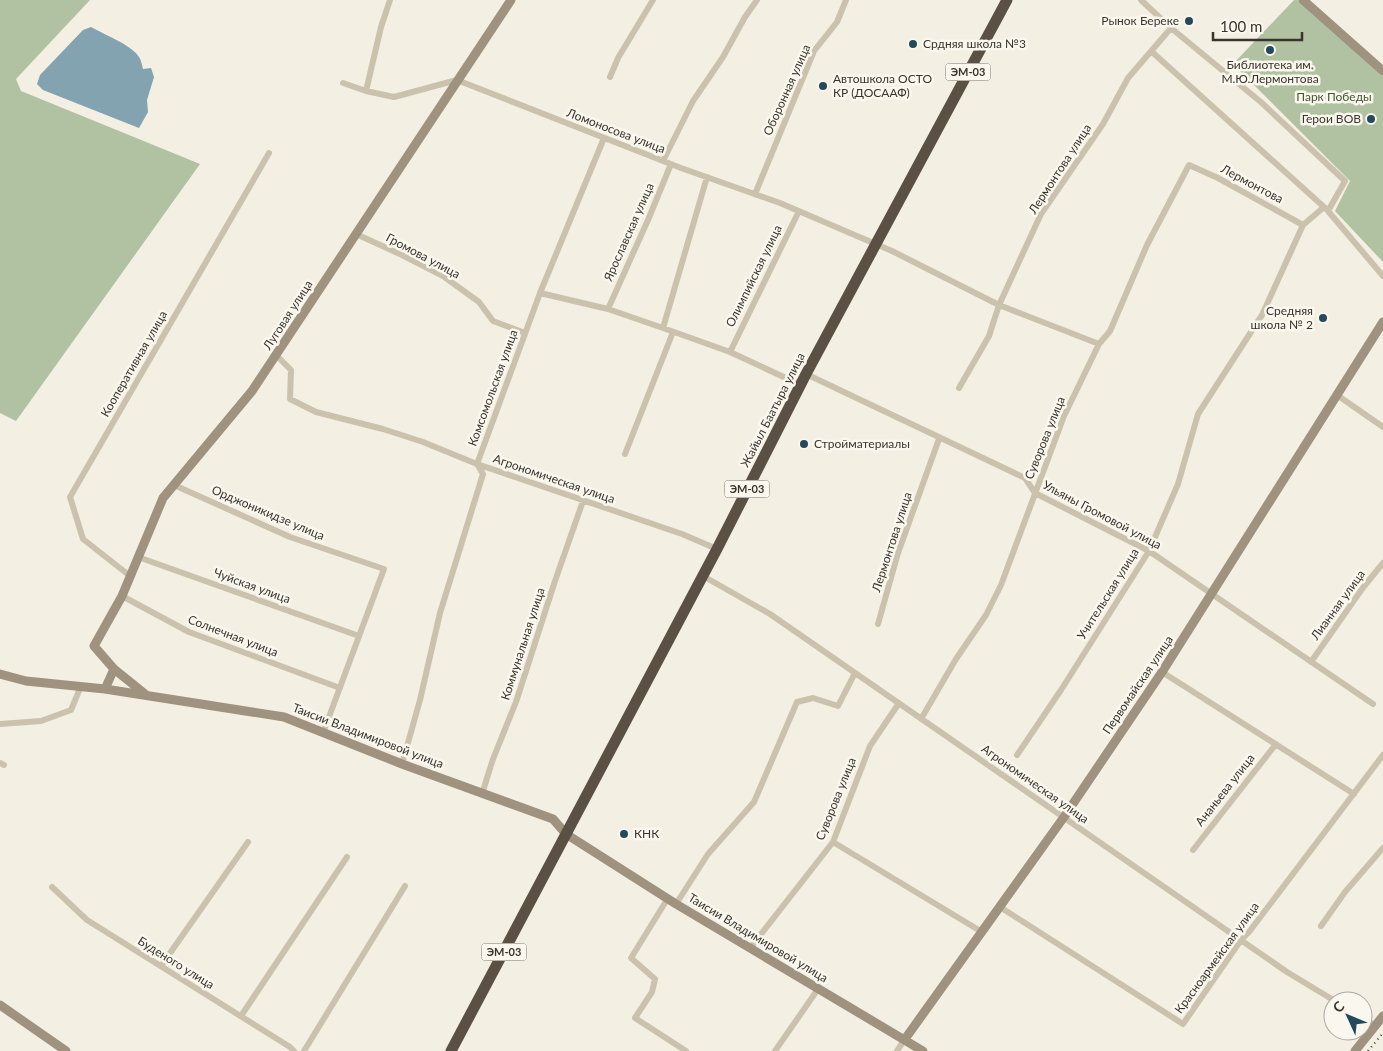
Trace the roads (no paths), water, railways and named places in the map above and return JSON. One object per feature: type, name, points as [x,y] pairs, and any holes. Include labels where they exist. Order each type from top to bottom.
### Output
[{"type":"highway","name":"Жайыл Баатыра улица","points":[[566,834],[703,576],[804,379],[1007,0]]},
{"type":"highway","name":"ЭМ-03","points":[[451,1051],[566,834]]},
{"type":"street","points":[[366,91],[381,27],[390,0]]},
{"type":"street","name":"Луговая улица","points":[[114,669],[94,646],[122,596],[163,498],[252,391],[457,80],[512,0]]},
{"type":"street","points":[[610,77],[618,58],[653,0]]},
{"type":"street","points":[[663,161],[693,101],[757,0]]},
{"type":"street","name":"Оборонная улица","points":[[755,194],[814,51],[837,22],[846,0]]},
{"type":"street","points":[[1141,0],[1171,28]]},
{"type":"street","points":[[1303,0],[1383,71]]},
{"type":"street","name":"Лермонтова улица","points":[[959,388],[989,336],[999,305],[1041,214],[1103,124],[1128,78],[1171,28]]},
{"type":"street","name":"Учительская улица","points":[[1017,755],[1061,690],[1149,551],[1178,484],[1198,414],[1262,316],[1304,225],[1326,209],[1345,181],[1262,103],[1171,28]]},
{"type":"street","points":[[1152,51],[1326,209],[1383,276]]},
{"type":"street","points":[[343,83],[366,91],[394,97],[457,80]]},
{"type":"street","name":"Ломоносова улица","points":[[457,80],[663,161],[799,211],[877,245],[999,305],[1099,344]]},
{"type":"street","name":"Комсомольская улица","points":[[402,764],[410,739],[440,613],[483,474],[477,464],[540,293],[604,138]]},
{"type":"street","name":"Кооперативная улица","points":[[130,576],[83,539],[70,497],[269,153]]},
{"type":"street","name":"Ярославская улица","points":[[608,309],[671,164]]},
{"type":"street","name":"Лермонтова","points":[[1189,165],[1218,178],[1304,225]]},
{"type":"street","name":"Суворова улица","points":[[921,719],[956,659],[986,615],[1001,585],[1064,416],[1099,344],[1110,331],[1147,245],[1189,165]]},
{"type":"street","points":[[663,328],[707,177]]},
{"type":"street","name":"Олимпийская улица","points":[[730,352],[799,211]]},
{"type":"street","name":"Громова улица","points":[[356,234],[443,276],[479,302],[493,321],[525,334]]},
{"type":"street","points":[[540,293],[608,309],[804,379]]},
{"type":"street","name":"Первомайская улица","points":[[897,1051],[1064,817],[1162,672],[1383,322]]},
{"type":"street","points":[[625,454],[673,332]]},
{"type":"street","name":"Агрономическая улица","points":[[276,355],[291,370],[290,399],[316,412],[422,442],[477,464],[682,534],[717,549]]},
{"type":"street","name":"Ульяны Громовой улица","points":[[804,379],[1025,478],[1034,493],[1149,551],[1373,704]]},
{"type":"street","points":[[1336,395],[1383,427]]},
{"type":"street","name":"Лермонтова улица","points":[[878,624],[898,552],[939,439]]},
{"type":"street","name":"Орджоникидзе улица","points":[[174,485],[290,537],[384,569],[359,636]]},
{"type":"street","name":"Коммунальная улица","points":[[482,794],[493,759],[516,702],[583,501]]},
{"type":"street","name":"Чуйская улица","points":[[138,557],[359,636]]},
{"type":"street","name":"Лианная улица","points":[[1311,662],[1362,589],[1383,563]]},
{"type":"street","name":"Агрономическая улица","points":[[703,576],[770,614],[1287,972],[1323,994]]},
{"type":"street","name":"Солнечная улица","points":[[122,596],[189,632],[340,688]]},
{"type":"street","points":[[323,733],[359,636]]},
{"type":"street","points":[[105,688],[114,669],[146,695]]},
{"type":"street","points":[[1162,672],[1354,794]]},
{"type":"street","points":[[676,904],[708,854],[754,802],[797,702],[814,698],[838,706],[855,673]]},
{"type":"street","name":"Таисии Владимировой улица","points":[[0,674],[26,682],[105,688],[284,717],[402,764],[553,819],[566,834],[676,904],[923,1051]]},
{"type":"street","points":[[0,724],[41,721],[71,710],[80,686]]},
{"type":"street","name":"Суворова улица","points":[[751,947],[833,842],[870,746],[899,703]]},
{"type":"street","name":"Ананьева улица","points":[[1193,850],[1276,744]]},
{"type":"street","name":"Красноармейская улица","points":[[1000,907],[1183,1024],[1241,940],[1383,756]]},
{"type":"street","points":[[161,966],[248,842]]},
{"type":"street","points":[[833,842],[982,932]]},
{"type":"street","points":[[1321,926],[1344,892],[1383,848]]},
{"type":"street","points":[[241,1016],[348,857]]},
{"type":"street","points":[[304,1051],[405,886]]},
{"type":"street","name":"Буденого улица","points":[[52,887],[86,920],[294,1051]]},
{"type":"street","points":[[668,898],[631,958],[655,979],[652,992],[635,1018],[686,1051]]},
{"type":"street","points":[[775,1051],[818,989]]},
{"type":"street","points":[[0,1005],[66,1051]]},
{"type":"street","points":[[1356,1051],[1383,1016]]},
{"type":"water","points":[[91,27],[130,48],[139,57],[143,69],[151,68],[154,77],[147,100],[148,112],[139,128],[43,90],[37,84],[40,75],[83,30]]},
{"type":"railway","points":[[1368,1051],[1383,1033]]},
{"type":"place","name":"Рынок Береке","points":[[1189,21]]},
{"type":"place","name":"Срдняя школа №3","points":[[913,44]]},
{"type":"place","name":"Библиотека им. М.Ю.Лермонтова","points":[[1270,50]]},
{"type":"place","name":"Автошкола ОСТО КР (ДОСААФ)","points":[[823,86]]},
{"type":"place","name":"Герои ВОВ","points":[[1371,119]]},
{"type":"place","name":"Средняя школа № 2","points":[[1323,318]]},
{"type":"place","name":"Стройматериалы","points":[[804,444]]},
{"type":"place","name":"КНК","points":[[624,834]]},
{"type":"park label","name":"Парк Победы","points":[[1334,97]]}]
